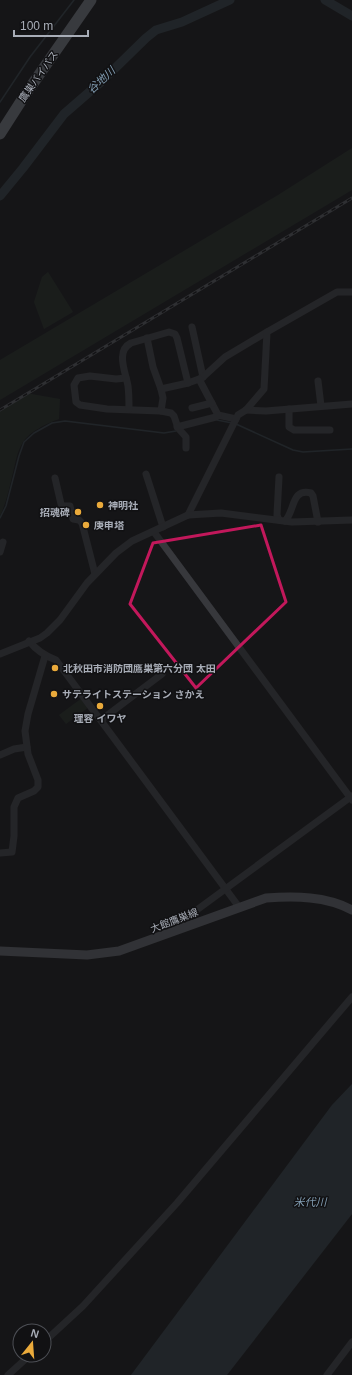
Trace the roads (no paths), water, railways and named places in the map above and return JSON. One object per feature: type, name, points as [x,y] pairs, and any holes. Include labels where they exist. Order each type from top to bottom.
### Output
[{"type":"highway","name":"鷹巣バイパス","points":[[0,134],[25,95],[91,0]]},
{"type":"main road","name":"大館鷹巣線","points":[[0,951],[87,955],[123,950],[266,898],[314,898],[352,910]]},
{"type":"street","points":[[161,389],[188,383],[201,378],[225,357],[337,292],[352,292]]},
{"type":"street","points":[[192,327],[201,378],[218,415],[234,423]]},
{"type":"street","points":[[129,409],[128,384],[122,355],[123,349],[126,345],[169,332],[175,334],[188,383]]},
{"type":"street","points":[[188,515],[238,415],[246,410],[264,389],[267,332]]},
{"type":"street","points":[[147,338],[153,367],[161,389],[161,411]]},
{"type":"street","points":[[126,378],[116,379],[83,376],[78,378],[74,385],[76,402],[80,405],[107,409],[129,409],[171,413],[174,416],[179,429],[186,437],[186,448]]},
{"type":"street","points":[[318,381],[322,406]]},
{"type":"street","points":[[192,408],[212,403]]},
{"type":"street","points":[[246,410],[266,411],[352,404]]},
{"type":"street","points":[[289,409],[289,426],[291,429],[330,430]]},
{"type":"street","points":[[179,429],[216,417],[218,415]]},
{"type":"street","points":[[146,474],[163,527]]},
{"type":"street","points":[[279,477],[277,516],[282,521]]},
{"type":"street","points":[[55,478],[61,504],[64,506],[70,506],[73,519],[79,520],[82,523],[95,574]]},
{"type":"street","points":[[282,521],[291,514],[296,498],[301,493],[305,492],[311,493],[314,496],[318,522]]},
{"type":"street","points":[[0,654],[40,638],[50,630],[60,620],[95,574],[116,553],[132,541],[188,515],[221,513],[282,521],[318,522],[352,520]]},
{"type":"street","points":[[154,532],[351,798],[179,923],[173,932]]},
{"type":"street","points":[[0,552],[3,542]]},
{"type":"street","points":[[29,642],[45,656],[56,660],[239,907]]},
{"type":"street","points":[[0,853],[12,852],[14,836],[14,807],[18,798],[34,791],[38,787],[38,780],[28,754],[25,731],[28,714],[45,656]]},
{"type":"street","points":[[101,720],[162,674]]},
{"type":"street","points":[[0,755],[14,749],[27,746]]},
{"type":"street","points":[[52,1335],[83,1306],[177,1203],[352,997]]},
{"type":"street","points":[[327,1375],[352,1342]]},
{"type":"street","points":[[8,1375],[21,1363]]},
{"type":"water","name":"米代川","points":[[352,1084],[352,1214],[227,1375],[131,1375],[332,1105]]},
{"type":"waterway","points":[[0,102],[30,57],[74,0]]},
{"type":"waterway","name":"谷地川","points":[[0,196],[64,114],[102,81],[146,38],[156,30],[182,22],[230,0]]},
{"type":"waterway","name":"谷地川","points":[[325,0],[352,16]]},
{"type":"waterway","points":[[217,420],[232,423]]},
{"type":"waterway","points":[[0,518],[6,506],[24,442],[34,433],[52,423],[65,421],[164,433],[176,431]]},
{"type":"waterway","points":[[236,424],[293,450],[303,452],[352,449]]},
{"type":"railway","points":[[0,410],[352,198]]},
{"type":"place","name":"神明社","points":[[100,505]]},
{"type":"place","name":"招魂碑","points":[[78,512]]},
{"type":"place","name":"庚申塔","points":[[86,525]]},
{"type":"place","name":"北秋田市消防団鷹巣第六分団 太田","points":[[55,668]]},
{"type":"place","name":"サテライトステーション さかえ","points":[[54,694]]},
{"type":"place","name":"理容 イワヤ","points":[[100,706]]}]
